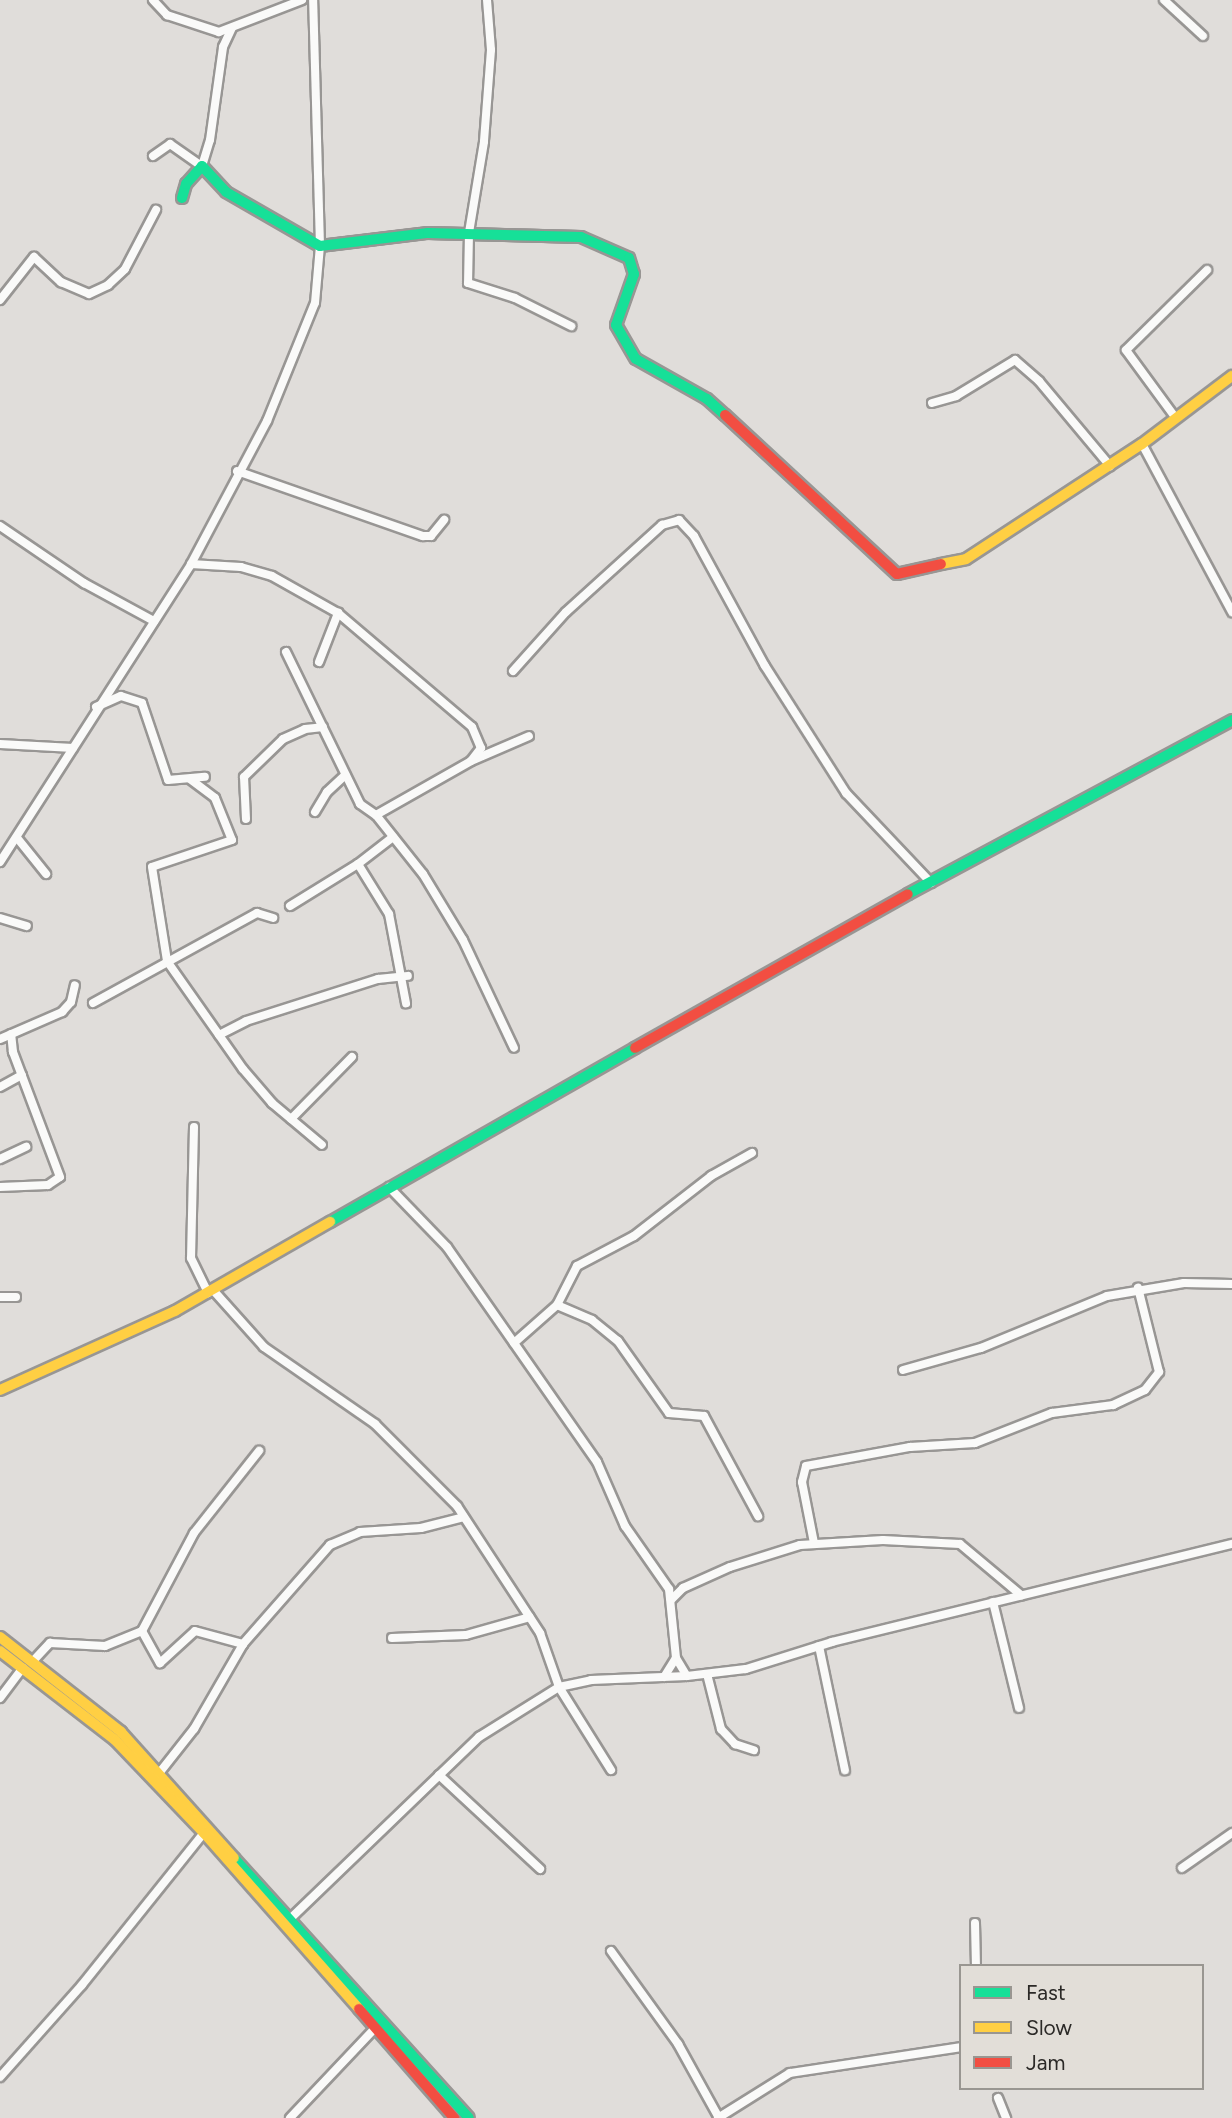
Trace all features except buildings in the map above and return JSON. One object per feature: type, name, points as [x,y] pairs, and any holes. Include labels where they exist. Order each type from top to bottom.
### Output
[{"type":"street","points":[[153,0],[178,21],[209,31],[232,28],[302,0]]},
{"type":"street","points":[[0,862],[18,839],[96,707],[191,564],[237,471],[267,421],[302,340],[315,303],[320,246],[313,0]]},
{"type":"street","points":[[487,0],[491,50],[484,142],[470,233],[470,285],[515,298],[571,326]]},
{"type":"street","points":[[1164,0],[1203,36]]},
{"type":"street","points":[[182,198],[187,184],[202,166],[210,140],[213,98],[223,47],[232,28]]},
{"type":"street","points":[[153,156],[170,144],[202,166],[226,192],[320,246],[470,233],[581,237],[629,258],[634,274],[616,325],[636,359],[707,399],[897,574],[966,559],[1142,444],[1232,376]]},
{"type":"street","points":[[0,300],[34,257],[61,282],[89,294],[108,285],[125,268],[156,210]]},
{"type":"street","points":[[1175,417],[1126,350],[1207,270]]},
{"type":"street","points":[[932,403],[956,396],[1009,361],[1020,362],[1110,466]]},
{"type":"street","points":[[1142,444],[1232,612]]},
{"type":"street","points":[[237,471],[422,536],[431,536],[444,520]]},
{"type":"street","points":[[513,671],[566,612],[662,525],[679,520],[694,536],[765,666],[846,793],[931,883]]},
{"type":"street","points":[[0,526],[4,533],[84,583],[154,621]]},
{"type":"street","points":[[191,564],[241,567],[272,576],[338,613],[471,727],[481,748],[471,761]]},
{"type":"street","points":[[319,662],[338,613]]},
{"type":"street","points":[[286,652],[360,804],[376,815],[423,874],[463,940],[514,1048]]},
{"type":"street","points":[[96,707],[121,696],[142,704],[168,780],[205,778]]},
{"type":"street","points":[[0,1390],[210,1292],[389,1188],[931,883],[1232,720]]},
{"type":"street","points":[[246,819],[244,776],[283,739],[305,729],[323,727]]},
{"type":"street","points":[[376,815],[471,761],[529,736]]},
{"type":"street","points":[[0,744],[73,748]]},
{"type":"street","points":[[316,812],[327,792],[345,775]]},
{"type":"street","points":[[190,779],[215,798],[232,839],[152,867],[167,961],[243,1069],[291,1119],[322,1145]]},
{"type":"street","points":[[290,906],[358,864],[393,837]]},
{"type":"street","points":[[18,839],[46,874]]},
{"type":"street","points":[[358,864],[389,914],[404,976],[406,1003]]},
{"type":"street","points":[[93,1003],[257,913],[273,918]]},
{"type":"street","points":[[0,918],[27,926]]},
{"type":"street","points":[[219,1035],[259,1017],[404,976]]},
{"type":"street","points":[[0,1039],[62,1012],[71,1002],[75,985]]},
{"type":"street","points":[[0,1187],[48,1185],[60,1177],[22,1075],[11,1034]]},
{"type":"street","points":[[291,1119],[352,1057]]},
{"type":"street","points":[[0,1087],[22,1075]]},
{"type":"street","points":[[194,1127],[191,1258],[210,1292],[264,1347],[375,1424],[464,1517],[530,1617],[545,1644],[559,1687],[611,1770]]},
{"type":"street","points":[[0,1159],[26,1147]]},
{"type":"street","points":[[514,1343],[556,1305],[578,1266],[634,1236],[711,1176],[752,1153]]},
{"type":"street","points":[[389,1188],[447,1247],[597,1462],[625,1526],[668,1588],[676,1658],[687,1676]]},
{"type":"street","points":[[903,1370],[981,1348],[1107,1296],[1138,1289],[1232,1284]]},
{"type":"street","points":[[814,1542],[802,1482],[806,1466],[910,1447],[975,1443],[1052,1413],[1113,1405],[1145,1390],[1159,1373],[1138,1289]]},
{"type":"street","points":[[0,1297],[16,1297]]},
{"type":"street","points":[[556,1305],[592,1320],[612,1336],[669,1413],[704,1416],[758,1516]]},
{"type":"street","points":[[0,1699],[28,1664],[50,1643],[105,1646],[142,1631],[194,1533],[259,1451]]},
{"type":"street","points":[[160,1772],[194,1729],[243,1644],[330,1545],[360,1532],[421,1528],[464,1517]]},
{"type":"street","points":[[671,1600],[683,1588],[749,1560],[814,1542],[953,1542],[977,1554],[1021,1595]]},
{"type":"street","points":[[292,1917],[479,1737],[559,1687],[591,1679],[687,1676],[746,1669],[819,1646],[1232,1544]]},
{"type":"street","points":[[668,1588],[683,1588]]},
{"type":"street","points":[[993,1602],[1019,1707]]},
{"type":"street","points":[[391,1638],[466,1635],[530,1617]]},
{"type":"street","points":[[142,1631],[160,1663],[195,1631],[243,1644]]},
{"type":"street","points":[[0,1637],[115,1740],[207,1829],[292,1917],[454,2118]]},
{"type":"street","points":[[819,1646],[845,1770]]},
{"type":"street","points":[[0,1651],[28,1664],[121,1732],[160,1772],[379,2023],[469,2118]]},
{"type":"street","points":[[664,1677],[676,1658]]},
{"type":"street","points":[[707,1674],[721,1729],[735,1744],[754,1750]]},
{"type":"street","points":[[439,1775],[540,1869]]},
{"type":"street","points":[[0,2077],[82,1985],[207,1829]]},
{"type":"street","points":[[1182,1868],[1232,1833]]},
{"type":"street","points":[[975,1923],[976,1964]]},
{"type":"street","points":[[611,1951],[678,2044],[719,2118],[790,2073],[959,2047]]},
{"type":"street","points":[[290,2118],[379,2023]]},
{"type":"street","points":[[998,2098],[1006,2118]]},
{"type":"traffic: fast","points":[[182,198],[186,184],[202,166],[226,192],[320,246],[428,233],[581,237],[629,258],[634,274],[616,325],[636,359],[707,399],[725,415]]},
{"type":"traffic: fast","points":[[908,894],[1232,720]]},
{"type":"traffic: fast","points":[[330,1222],[635,1048]]},
{"type":"traffic: fast","points":[[234,1858],[469,2118]]},
{"type":"traffic: slow","points":[[941,564],[966,559],[1142,444],[1232,376]]},
{"type":"traffic: slow","points":[[0,1390],[175,1311],[330,1222]]},
{"type":"traffic: slow","points":[[0,1637],[121,1732],[234,1858]]},
{"type":"traffic: slow","points":[[0,1651],[115,1740],[204,1833],[359,2009]]},
{"type":"traffic: jam","points":[[725,415],[897,574],[941,564]]},
{"type":"traffic: jam","points":[[635,1048],[908,894]]},
{"type":"traffic: jam","points":[[359,2009],[454,2118]]}]
